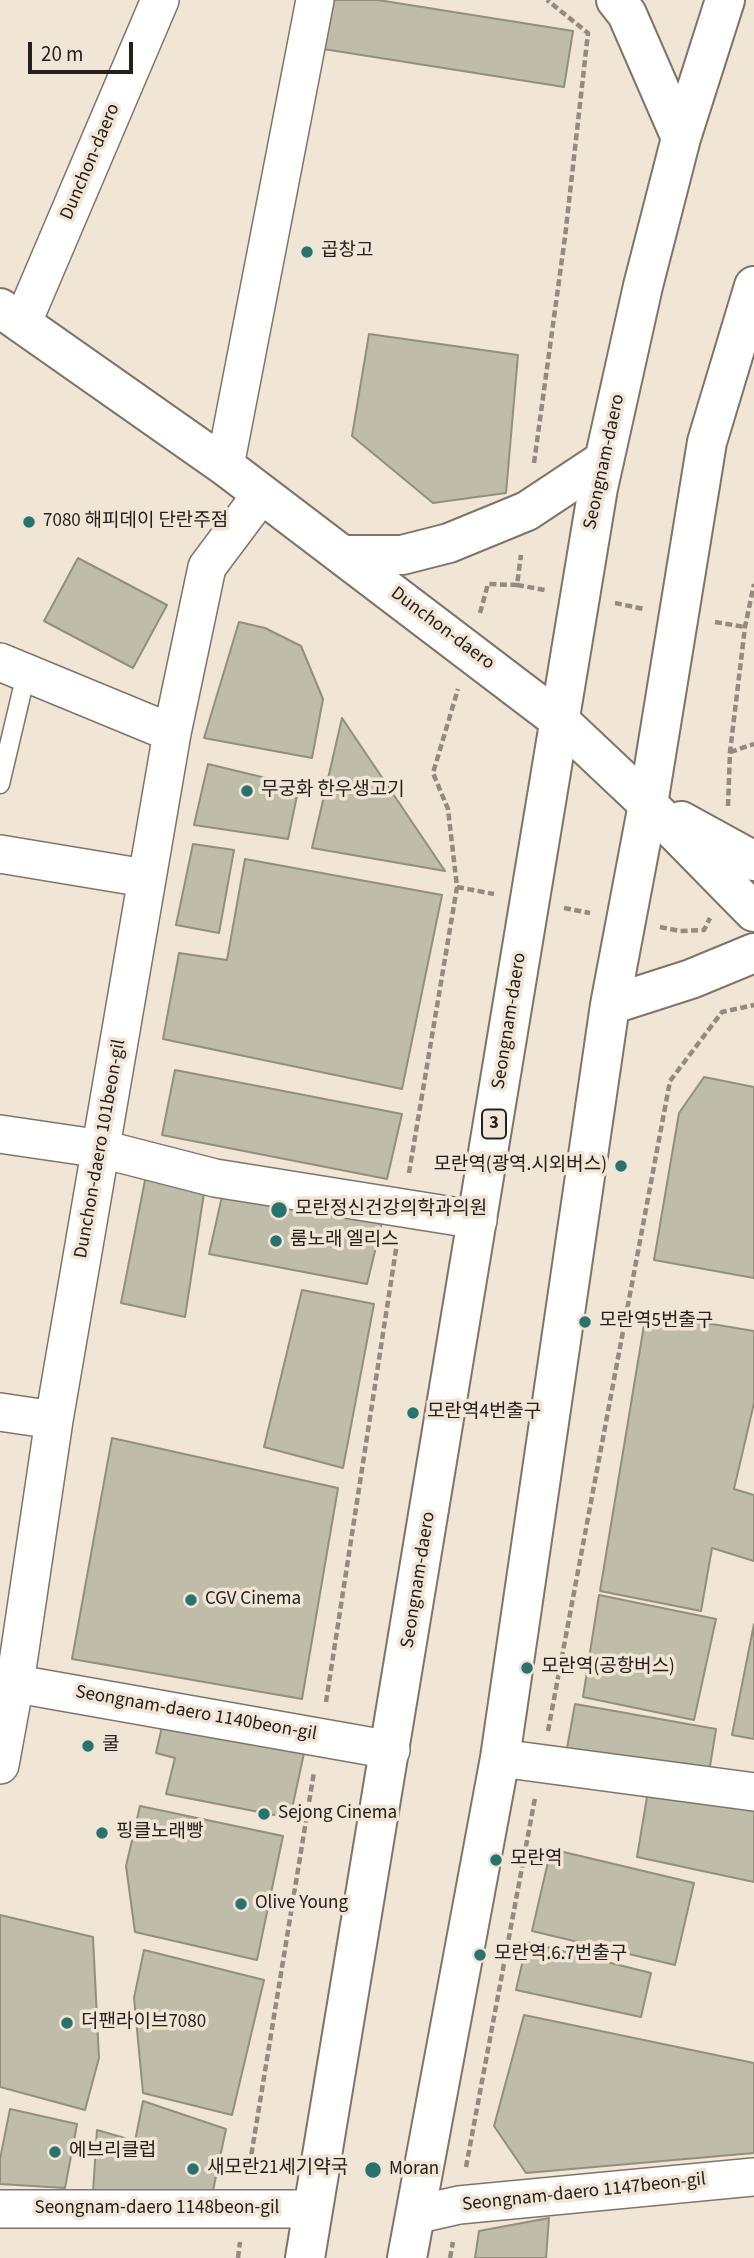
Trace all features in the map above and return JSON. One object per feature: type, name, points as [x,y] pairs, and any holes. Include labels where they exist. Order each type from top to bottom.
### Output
[{"type":"main road","points":[[616,0],[627,14],[681,138]]},
{"type":"main road","name":"Seongnam-daero","points":[[305,2258],[604,460],[643,286],[681,138],[725,0]]},
{"type":"main road","points":[[407,2258],[499,1758],[610,1005],[648,804],[707,442],[754,286]]},
{"type":"main road","name":"Dunchon-daero","points":[[11,316],[225,466],[559,720],[648,804],[754,912]]},
{"type":"main road","points":[[707,442],[754,381]]},
{"type":"main road","points":[[343,555],[402,555],[449,543],[527,511],[604,460]]},
{"type":"main road","name":"Dunchon-daero","points":[[648,804],[754,861]]},
{"type":"main road","points":[[610,1005],[691,979],[754,953]]},
{"type":"street","name":"Dunchon-daero","points":[[11,316],[160,0]]},
{"type":"street","points":[[225,466],[315,0]]},
{"type":"street","name":"Dunchon-daero 101beon-gil","points":[[0,1765],[8,1682],[172,733],[207,566],[261,495]]},
{"type":"street","points":[[13,668],[172,733]]},
{"type":"street","points":[[0,854],[145,878]]},
{"type":"street","points":[[0,1134],[102,1149],[215,1178],[478,1220]]},
{"type":"street","points":[[0,1412],[54,1420]]},
{"type":"street","name":"Seongnam-daero 1140beon-gil","points":[[8,1682],[391,1750]]},
{"type":"street","points":[[499,1758],[754,1792]]},
{"type":"street","name":"Seongnam-daero 1147beon-gil","points":[[415,2215],[459,2205],[754,2177]]},
{"type":"street","name":"Seongnam-daero 1148beon-gil","points":[[0,2209],[313,2209]]},
{"type":"lane","points":[[0,784],[13,668]]},
{"type":"path","points":[[517,585],[565,237],[588,33],[547,0]]},
{"type":"path","points":[[488,584],[517,585],[745,627]]},
{"type":"path","points":[[754,584],[745,627],[730,752],[754,744]]},
{"type":"path","points":[[239,2258],[243,2209],[457,887],[448,809],[433,773]]},
{"type":"path","points":[[681,931],[704,930],[712,914]]},
{"type":"path","points":[[450,2258],[670,1081],[722,1012],[754,1005]]},
{"type":"building","points":[[325,0],[378,0],[573,31],[564,87],[317,48]]},
{"type":"building","points":[[369,334],[518,355],[506,493],[433,503],[352,436]]},
{"type":"building","points":[[78,558],[167,605],[133,668],[44,621]]},
{"type":"building","points":[[239,622],[265,628],[301,646],[323,699],[312,758],[204,738]]},
{"type":"building","points":[[342,718],[445,871],[312,848]]},
{"type":"building","points":[[208,764],[299,786],[288,839],[194,825]]},
{"type":"building","points":[[193,844],[234,850],[219,933],[176,925]]},
{"type":"building","points":[[245,859],[442,895],[402,1089],[163,1039],[179,953],[227,960]]},
{"type":"building","points":[[175,1070],[402,1114],[387,1179],[162,1135]]},
{"type":"building","points":[[704,1077],[754,1087],[754,1278],[654,1260],[679,1113]]},
{"type":"building","points":[[147,1170],[206,1180],[185,1317],[121,1303]]},
{"type":"building","points":[[225,1183],[383,1218],[367,1284],[209,1254]]},
{"type":"building","points":[[302,1290],[374,1304],[343,1468],[264,1447]]},
{"type":"building","points":[[646,1313],[754,1331],[754,1403],[734,1489],[754,1495],[754,1561],[712,1548],[701,1611],[600,1591]]},
{"type":"building","points":[[112,1438],[338,1488],[302,1699],[72,1659]]},
{"type":"building","points":[[599,1595],[716,1619],[694,1720],[583,1697]]},
{"type":"building","points":[[754,1624],[754,1739],[732,1735]]},
{"type":"building","points":[[575,1704],[716,1729],[708,1779],[566,1754]]},
{"type":"building","points":[[166,1709],[306,1744],[290,1818],[166,1794],[175,1758],[156,1753]]},
{"type":"building","points":[[650,1779],[754,1798],[754,1882],[637,1857]]},
{"type":"building","points":[[140,1806],[283,1836],[257,1960],[135,1932],[126,1866]]},
{"type":"building","points":[[551,1849],[694,1883],[675,1965],[532,1931]]},
{"type":"building","points":[[0,1915],[93,1937],[99,2058],[85,2110],[0,2087]]},
{"type":"building","points":[[527,1942],[651,1973],[641,2017],[516,1990]]},
{"type":"building","points":[[144,1950],[264,1980],[232,2115],[143,2093],[134,1998]]},
{"type":"building","points":[[524,2015],[754,2063],[754,2153],[526,2173],[494,2126]]},
{"type":"building","points":[[143,2101],[226,2129],[211,2200],[93,2192],[97,2130],[135,2141]]},
{"type":"building","points":[[10,2109],[77,2124],[65,2188],[0,2184],[0,2159]]},
{"type":"building","points":[[549,2218],[546,2258],[475,2258],[479,2231]]},
{"type":"place","name":"곱창고","points":[[307,252]]},
{"type":"place","name":"7080 해피데이 단란주점","points":[[29,522]]},
{"type":"place","name":"무궁화 한우생고기","points":[[247,791]]},
{"type":"place","name":"모란역(광역.시외버스)","points":[[621,1166]]},
{"type":"place","name":"모란정신건강의학과의원","points":[[279,1210]]},
{"type":"place","name":"룸노래 엘리스","points":[[276,1241]]},
{"type":"place","name":"모란역5번출구","points":[[585,1322]]},
{"type":"place","name":"모란역4번출구","points":[[413,1413]]},
{"type":"place","name":"CGV Cinema","points":[[191,1600]]},
{"type":"place","name":"모란역(공항버스)","points":[[527,1668]]},
{"type":"place","name":"쿨","points":[[88,1746]]},
{"type":"place","name":"Sejong Cinema","points":[[264,1814]]},
{"type":"place","name":"핑클노래빵","points":[[102,1833]]},
{"type":"place","name":"모란역","points":[[496,1860]]},
{"type":"place","name":"Olive Young","points":[[241,1904]]},
{"type":"place","name":"모란역.6.7번출구","points":[[480,1955]]},
{"type":"place","name":"더팬라이브7080","points":[[67,2023]]},
{"type":"place","name":"에브리클럽","points":[[55,2152]]},
{"type":"place","name":"새모란21세기약국","points":[[193,2169]]},
{"type":"place","name":"Moran","points":[[373,2170]]}]
